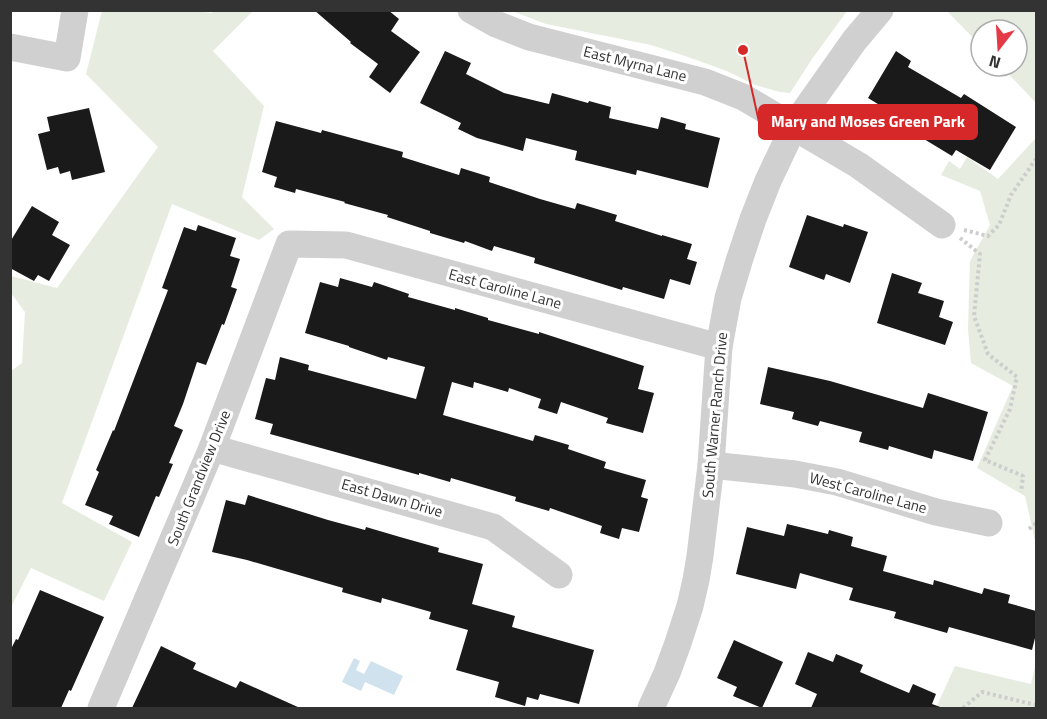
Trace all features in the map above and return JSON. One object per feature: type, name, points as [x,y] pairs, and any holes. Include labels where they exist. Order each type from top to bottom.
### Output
[{"type":"street","points":[[10,47],[67,58],[75,10]]},
{"type":"street","name":"East Myrna Lane","points":[[471,10],[496,24],[529,37],[705,82],[743,97],[858,165],[942,225]]},
{"type":"street","name":"South Warner Ranch Drive","points":[[651,708],[667,673],[690,606],[700,556],[711,465],[719,347],[728,298],[753,219],[794,126],[854,41],[880,10]]},
{"type":"street","name":"East Caroline Lane","points":[[289,244],[346,245],[719,347]]},
{"type":"street","name":"South Grandview Drive","points":[[101,708],[212,448],[289,244]]},
{"type":"street","name":"East Dawn Drive","points":[[212,448],[493,527],[559,575]]},
{"type":"street","name":"West Caroline Lane","points":[[711,465],[795,474],[837,482],[936,512],[989,523]]},
{"type":"path","points":[[942,225],[988,236],[999,225],[1011,195],[1036,159]]},
{"type":"path","points":[[942,225],[980,254],[974,316],[988,354],[1017,377],[1010,409],[985,460],[1023,476],[1021,492]]},
{"type":"path","points":[[1029,529],[1035,524],[1036,526]]},
{"type":"path","points":[[963,708],[982,692],[1036,703]]},
{"type":"shaded area","points":[[102,11],[212,13],[213,11],[253,11],[213,51],[264,106],[242,197],[274,229],[259,240],[172,204],[62,503],[132,542],[104,601],[31,568],[11,607],[11,371],[22,363],[25,312],[11,293],[11,276],[57,288],[158,147],[86,74]]},
{"type":"shaded area","points":[[512,11],[847,11],[790,93],[755,85],[727,71],[651,45],[546,24]]},
{"type":"shaded area","points":[[947,11],[1036,11],[1036,103],[1012,78],[1029,78],[1029,18],[969,18],[969,34]]},
{"type":"shaded area","points":[[1036,138],[1036,545],[1025,496],[977,468],[1013,386],[971,363],[968,329],[970,261],[990,225],[980,191],[941,175],[949,161],[960,169],[967,157],[998,179]]},
{"type":"shaded area","points":[[1036,662],[1036,708],[936,708],[955,666],[1031,684]]},
{"type":"water","points":[[354,658],[360,661],[356,670],[364,674],[371,661],[403,676],[394,695],[365,682],[361,691],[342,682]]},
{"type":"building","points":[[314,10],[388,10],[399,19],[391,31],[420,52],[390,93],[369,77],[378,64],[350,43]]},
{"type":"building","points":[[445,51],[471,63],[466,74],[504,93],[549,104],[552,93],[611,107],[609,118],[658,129],[661,117],[686,124],[685,129],[720,138],[708,188],[637,170],[636,175],[575,160],[577,151],[526,138],[523,151],[477,138],[458,129],[461,123],[420,103]]},
{"type":"building","points":[[896,51],[911,61],[908,67],[961,98],[964,94],[1016,127],[990,170],[956,150],[952,156],[919,136],[918,138],[897,125],[901,118],[868,98]]},
{"type":"building","points":[[89,108],[105,172],[72,180],[70,171],[60,174],[58,167],[47,170],[38,134],[50,131],[47,117]]},
{"type":"building","points":[[276,121],[321,133],[322,130],[403,152],[402,157],[459,175],[461,168],[490,177],[489,182],[540,199],[575,209],[577,203],[617,215],[615,221],[692,244],[687,259],[697,262],[690,285],[670,279],[664,299],[623,287],[622,290],[534,263],[535,258],[494,246],[492,251],[465,241],[464,243],[430,233],[430,231],[387,217],[388,215],[345,202],[296,189],[295,193],[274,187],[277,177],[262,172]]},
{"type":"building","points":[[32,206],[59,222],[52,235],[70,245],[49,281],[38,275],[34,281],[10,268],[10,242]]},
{"type":"building","points":[[807,215],[843,227],[844,224],[868,232],[850,283],[826,274],[824,280],[789,267]]},
{"type":"building","points":[[198,225],[236,238],[230,256],[240,259],[231,287],[237,289],[206,365],[197,362],[174,426],[183,430],[169,463],[173,464],[159,497],[156,496],[139,537],[109,524],[113,516],[85,505],[99,472],[96,470],[114,431],[168,290],[162,288],[184,227],[196,231]]},
{"type":"building","points":[[892,273],[922,283],[918,293],[944,301],[939,317],[953,322],[945,345],[877,323]]},
{"type":"building","points":[[340,278],[372,287],[374,282],[409,294],[408,297],[455,310],[455,308],[539,334],[539,332],[644,366],[638,389],[654,393],[643,433],[606,423],[608,418],[561,402],[557,414],[538,408],[541,399],[509,388],[508,392],[474,382],[473,388],[452,382],[443,415],[533,441],[535,435],[569,445],[568,449],[606,462],[604,468],[646,480],[641,497],[648,499],[639,532],[622,528],[619,539],[600,533],[602,526],[550,508],[549,511],[515,501],[516,497],[451,478],[450,482],[419,473],[419,475],[270,434],[273,424],[255,419],[266,378],[275,380],[280,357],[309,365],[308,370],[416,399],[425,367],[388,357],[387,360],[305,333],[320,282],[338,287]]},
{"type":"building","points":[[768,367],[830,381],[923,408],[928,393],[988,412],[973,461],[934,450],[932,459],[889,446],[888,450],[859,442],[862,432],[820,421],[818,426],[792,419],[794,412],[760,404]]},
{"type":"building","points":[[248,495],[328,520],[365,530],[366,527],[439,548],[438,552],[483,564],[472,604],[515,616],[512,627],[594,650],[579,704],[540,694],[538,700],[527,697],[525,706],[495,697],[499,682],[456,670],[468,630],[429,619],[431,612],[382,598],[381,603],[342,592],[343,588],[212,552],[226,500],[245,505]]},
{"type":"building","points":[[787,524],[828,534],[829,530],[853,537],[851,546],[887,556],[883,571],[933,585],[934,580],[982,594],[984,588],[1010,595],[1008,603],[1036,611],[1036,634],[1032,650],[949,627],[947,633],[894,618],[896,612],[849,600],[853,588],[800,573],[796,589],[736,574],[747,527],[784,536]]},
{"type":"building","points":[[40,590],[104,617],[61,708],[10,708],[10,651],[16,639],[18,640]]},
{"type":"building","points":[[734,640],[783,662],[762,708],[733,696],[737,687],[717,678]]},
{"type":"building","points":[[161,646],[196,663],[193,669],[236,688],[240,681],[300,708],[132,708]]},
{"type":"building","points":[[808,652],[833,662],[836,654],[863,665],[860,672],[909,693],[913,684],[936,694],[932,704],[943,708],[811,708],[817,694],[795,684]]},
{"type":"place","name":"Mary and Moses Green Park","points":[[743,50]]}]
